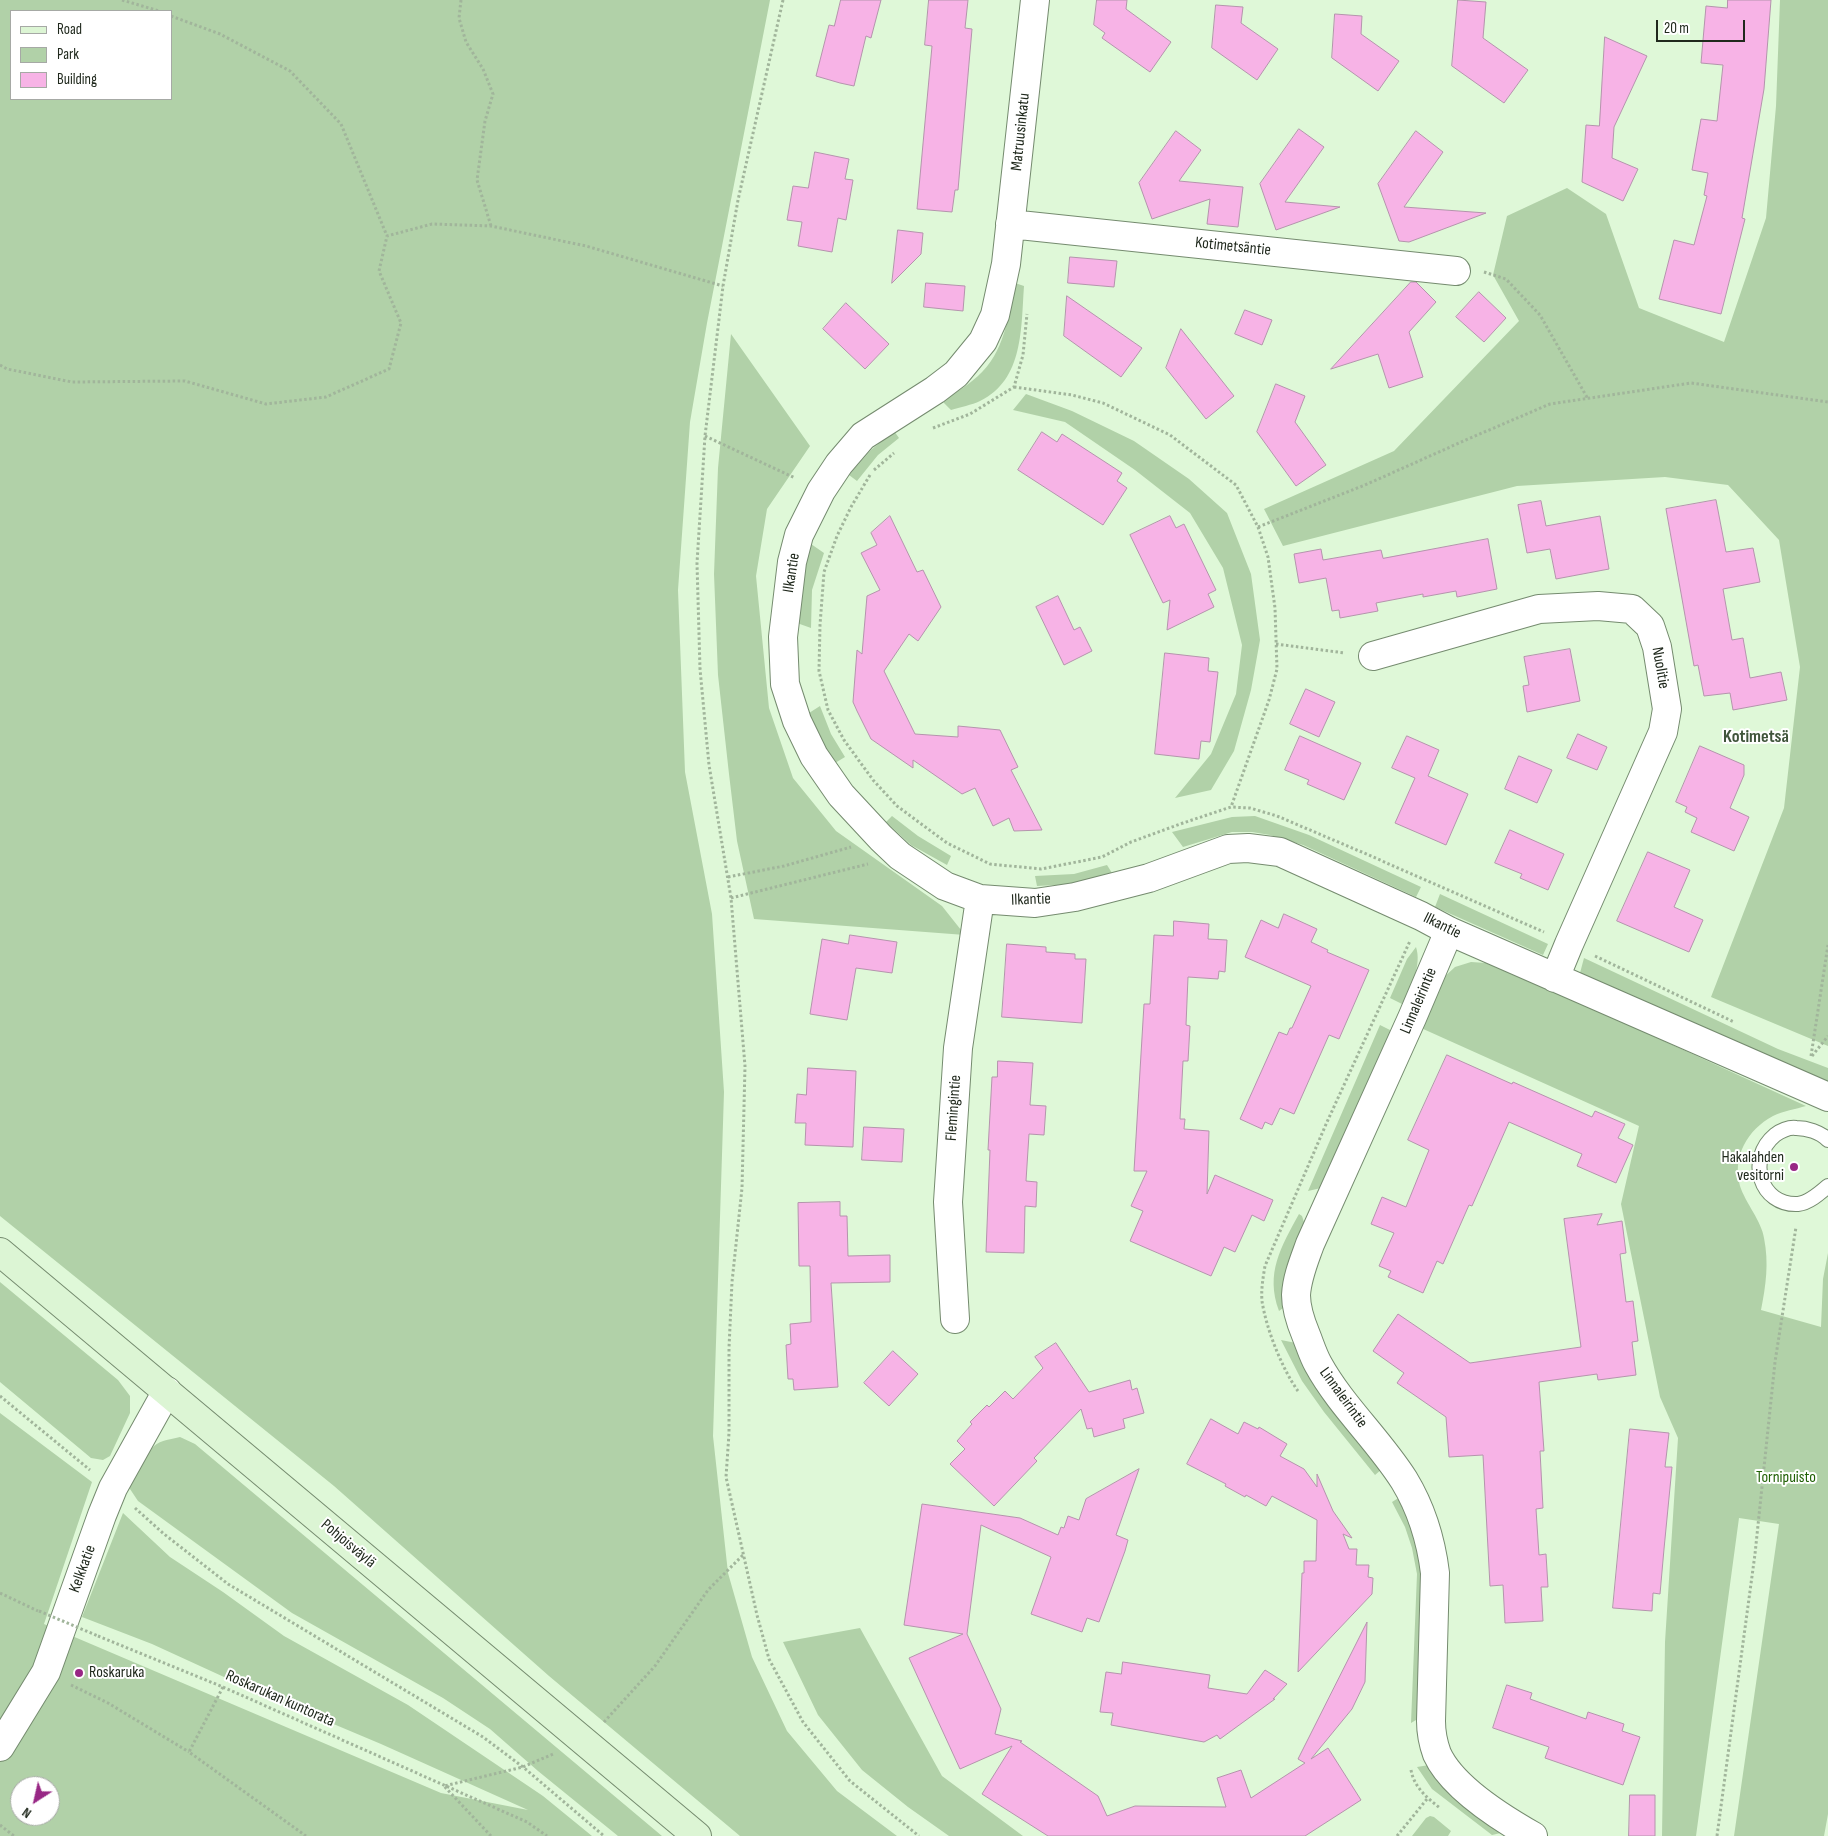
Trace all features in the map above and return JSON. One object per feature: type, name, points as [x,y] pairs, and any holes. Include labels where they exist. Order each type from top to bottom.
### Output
[{"type":"main road","name":"Pohjoisväylä","points":[[0,1252],[697,1836]]},
{"type":"street","name":"Matruusinkatu","points":[[1006,264],[1035,0]]},
{"type":"street","name":"Kotimetsäntie","points":[[1010,224],[1456,271]]},
{"type":"street","name":"Ilkantie","points":[[1006,264],[995,315],[984,341],[956,374],[935,390],[863,436],[839,464],[821,491],[799,535],[792,562],[783,637],[785,684],[796,721],[814,756],[841,795],[890,847],[945,886],[980,899],[1035,903],[1075,897],[1149,878],[1228,849],[1248,848],[1280,852],[1422,916],[1449,931],[1828,1097]]},
{"type":"street","name":"Nuolitie","points":[[1373,656],[1539,609],[1598,606],[1632,609],[1650,626],[1658,647],[1666,709],[1663,732],[1555,978]]},
{"type":"street","name":"Flemingintie","points":[[955,1319],[948,1202],[958,1048],[980,899]]},
{"type":"street","name":"Linnaleirintie","points":[[1449,931],[1310,1244],[1299,1273],[1296,1297],[1301,1323],[1318,1364],[1403,1479],[1423,1520],[1432,1551],[1435,1573],[1431,1720],[1432,1738],[1438,1756],[1448,1771],[1463,1787],[1486,1806],[1533,1836]]},
{"type":"street","name":"Kelkkatie","points":[[0,1747],[46,1672],[113,1488],[167,1390]]},
{"type":"lane","points":[[1828,1140],[1807,1128],[1793,1127],[1779,1132],[1767,1142],[1761,1154],[1758,1167],[1766,1187],[1774,1196],[1786,1202],[1800,1204],[1816,1196],[1828,1186]]},
{"type":"path","points":[[122,0],[156,10]]},
{"type":"path","points":[[461,0],[459,18],[466,42],[483,69],[493,94],[486,121],[477,180],[492,226]]},
{"type":"path","points":[[783,0],[738,200],[723,286],[705,436],[697,563],[700,669],[709,765],[732,898],[745,1066],[742,1188],[732,1282],[729,1348],[729,1433],[726,1477],[757,1615],[769,1659],[803,1722],[850,1781],[918,1836]]},
{"type":"path","points":[[0,365],[72,382],[185,381],[266,404],[326,397],[388,369],[400,323],[380,271],[387,236],[341,124],[290,71],[220,34],[172,16]]},
{"type":"path","points":[[387,236],[432,224],[492,226],[586,246],[723,286]]},
{"type":"path","points":[[1456,271],[1484,272],[1506,279],[1540,315],[1588,399]]},
{"type":"path","points":[[1014,387],[1023,355],[1028,306]]},
{"type":"path","points":[[1258,527],[1365,485],[1550,404],[1691,383],[1828,402]]},
{"type":"path","points":[[927,430],[970,414],[1014,387],[1072,395],[1102,403],[1170,435],[1236,485],[1258,527],[1268,557],[1274,600],[1277,669],[1269,700],[1230,808]]},
{"type":"path","points":[[705,436],[851,507]]},
{"type":"path","points":[[895,452],[871,473],[837,536],[824,572],[819,672],[828,710],[844,740],[873,780],[897,806],[947,843],[990,864],[1041,869],[1102,857],[1131,842],[1230,808],[1250,808],[1277,816],[1436,884],[1741,1025]]},
{"type":"path","points":[[1276,644],[1373,656]]},
{"type":"path","points":[[728,877],[890,847]]},
{"type":"path","points":[[732,898],[890,847]]},
{"type":"path","points":[[1301,1396],[1290,1381],[1268,1328],[1262,1301],[1265,1266],[1327,1122],[1436,884]]},
{"type":"path","points":[[1811,1056],[1828,945]]},
{"type":"path","points":[[1811,1056],[1828,1036]]},
{"type":"path","points":[[1802,1052],[1820,1060]]},
{"type":"path","points":[[1717,1836],[1755,1554],[1775,1362],[1800,1204]]},
{"type":"path","points":[[0,1396],[113,1488],[164,1534],[228,1584],[483,1737],[523,1767],[604,1836]]},
{"type":"path","points":[[605,1721],[655,1666],[708,1590],[744,1554]]},
{"type":"path","name":"Roskarukan kuntorata","points":[[0,1593],[98,1636],[223,1687],[527,1822],[547,1836]]},
{"type":"path","points":[[46,1672],[108,1703],[189,1752],[306,1836]]},
{"type":"path","points":[[189,1752],[223,1687]]},
{"type":"path","points":[[491,1836],[444,1786],[523,1767]]},
{"type":"path","points":[[1411,1770],[1412,1779],[1427,1798],[1442,1809]]},
{"type":"path","points":[[1397,1836],[1427,1798]]},
{"type":"path","points":[[0,1825],[14,1836]]},
{"type":"green space","points":[[0,0],[770,0],[707,323],[690,422],[678,590],[685,772],[712,914],[724,1092],[713,1436],[728,1573],[752,1657],[787,1731],[837,1791],[897,1836],[740,1836],[549,1676],[334,1486],[0,1216]]},
{"type":"green space","points":[[1780,0],[1828,0],[1828,1046],[1711,997],[1784,808],[1800,667],[1779,540],[1728,485],[1665,477],[1517,486],[1283,546],[1264,509],[1394,451],[1519,321],[1493,275],[1507,216],[1567,188],[1606,214],[1639,308],[1724,342],[1766,218],[1776,106]]},
{"type":"green space","points":[[1015,283],[1024,286],[1022,318],[1017,351],[1005,380],[994,392],[980,401],[951,410],[942,401],[974,380],[987,367],[1000,345]]},
{"type":"green space","points":[[731,334],[810,446],[767,509],[756,576],[769,708],[793,778],[836,831],[942,906],[965,935],[754,919],[737,841],[729,774],[718,675],[714,574],[718,468]]},
{"type":"green space","points":[[1026,394],[1072,411],[1134,441],[1189,479],[1227,513],[1251,574],[1260,640],[1251,690],[1234,751],[1211,790],[1175,798],[1211,754],[1236,694],[1242,645],[1223,568],[1190,513],[1135,470],[1065,422],[1013,410]]},
{"type":"green space","points":[[894,431],[899,438],[878,455],[857,481],[849,475],[871,450]]},
{"type":"green space","points":[[811,544],[824,553],[812,590],[811,628],[797,623],[799,577]]},
{"type":"green space","points":[[820,706],[831,734],[845,757],[835,763],[818,740],[809,713]]},
{"type":"green space","points":[[892,816],[918,836],[951,856],[947,865],[911,845],[886,822]]},
{"type":"green space","points":[[1255,816],[1309,835],[1421,887],[1416,897],[1303,845],[1270,835],[1252,832],[1232,832],[1183,847],[1172,832],[1232,817]]},
{"type":"green space","points":[[1107,865],[1112,873],[1076,884],[1037,886],[1035,876],[1074,874]]},
{"type":"green space","points":[[1440,894],[1548,944],[1543,955],[1435,907]]},
{"type":"green space","points":[[1416,947],[1417,969],[1402,1004],[1390,998],[1407,959]]},
{"type":"green space","points":[[1584,958],[1778,1049],[1828,1068],[1828,1084],[1580,973]]},
{"type":"green space","name":"Tornipuisto","points":[[1471,962],[1486,963],[1629,1025],[1806,1106],[1773,1116],[1756,1129],[1744,1145],[1740,1155],[1738,1175],[1742,1192],[1763,1232],[1766,1274],[1761,1310],[1821,1327],[1823,1279],[1828,1253],[1828,1814],[1824,1836],[1734,1836],[1779,1524],[1739,1518],[1696,1836],[1662,1836],[1665,1642],[1678,1438],[1660,1397],[1621,1204],[1639,1126],[1421,1028],[1441,980],[1455,967]]},
{"type":"green space","points":[[1380,1025],[1392,1031],[1321,1188],[1308,1191]]},
{"type":"green space","points":[[1299,1214],[1304,1222],[1285,1275],[1284,1288],[1290,1303],[1279,1311],[1275,1297],[1274,1272],[1281,1249]]},
{"type":"green space","points":[[0,1282],[118,1380],[130,1396],[130,1413],[110,1456],[103,1460],[91,1458],[0,1382]]},
{"type":"green space","points":[[1281,1340],[1296,1343],[1382,1469],[1375,1475],[1324,1412],[1302,1381]]},
{"type":"green space","points":[[0,1413],[92,1482],[44,1624],[441,1793],[528,1810],[152,1644],[82,1617],[123,1513],[170,1557],[284,1636],[408,1705],[543,1796],[592,1836],[0,1836]]},
{"type":"green space","points":[[180,1437],[195,1444],[662,1836],[618,1836],[490,1729],[443,1698],[292,1613],[138,1501],[128,1486],[139,1464],[157,1444]]},
{"type":"green space","points":[[1400,1497],[1410,1517],[1426,1576],[1421,1717],[1411,1723],[1417,1574],[1412,1548],[1405,1527],[1392,1502]]},
{"type":"green space","points":[[860,1628],[942,1776],[1023,1836],[949,1836],[908,1807],[862,1770],[818,1715],[783,1642]]},
{"type":"green space","points":[[1429,1765],[1505,1832],[1492,1835],[1432,1789],[1417,1767]]},
{"type":"green space","points":[[1434,1817],[1451,1831],[1448,1836],[1412,1836],[1426,1818]]},
{"type":"building","points":[[841,0],[881,0],[871,38],[866,36],[854,86],[816,76],[829,25],[834,26]]},
{"type":"building","points":[[929,0],[968,0],[965,28],[972,29],[958,190],[955,190],[952,212],[917,209],[932,46],[925,45]]},
{"type":"building","points":[[1097,0],[1127,0],[1126,9],[1171,42],[1150,72],[1102,38],[1105,33],[1094,25]]},
{"type":"building","points":[[1458,0],[1486,2],[1483,38],[1528,70],[1504,103],[1452,66]]},
{"type":"building","points":[[1728,0],[1771,0],[1764,89],[1742,218],[1745,219],[1721,314],[1659,299],[1674,240],[1694,245],[1707,196],[1704,195],[1708,173],[1692,170],[1701,119],[1717,121],[1723,65],[1701,63],[1706,6],[1727,8]]},
{"type":"building","points":[[1216,5],[1243,7],[1241,23],[1278,49],[1257,80],[1212,48]]},
{"type":"building","points":[[1335,14],[1362,16],[1361,34],[1399,61],[1378,91],[1332,58]]},
{"type":"building","points":[[1605,37],[1647,56],[1614,127],[1612,158],[1638,169],[1623,201],[1582,182],[1586,125],[1599,126]]},
{"type":"building","points":[[1299,129],[1324,147],[1285,202],[1340,207],[1276,230],[1260,184]]},
{"type":"building","points":[[1176,131],[1201,150],[1179,181],[1243,187],[1238,227],[1207,224],[1210,199],[1152,219],[1139,183]]},
{"type":"building","points":[[1416,131],[1443,152],[1404,207],[1486,213],[1409,242],[1399,241],[1378,184]]},
{"type":"building","points":[[815,152],[849,159],[845,179],[853,180],[846,220],[838,218],[832,252],[798,246],[802,222],[787,220],[793,186],[808,188]]},
{"type":"building","points":[[898,230],[923,233],[921,254],[892,283]]},
{"type":"building","points":[[1070,257],[1117,261],[1114,287],[1068,283]]},
{"type":"building","points":[[1411,282],[1416,282],[1436,302],[1409,332],[1423,377],[1389,388],[1378,354],[1331,369]]},
{"type":"building","points":[[926,283],[965,286],[963,311],[924,307]]},
{"type":"building","points":[[1479,292],[1506,318],[1484,342],[1456,317]]},
{"type":"building","points":[[1067,296],[1142,348],[1121,377],[1064,336]]},
{"type":"building","points":[[846,303],[889,344],[865,369],[823,329]]},
{"type":"building","points":[[1245,310],[1272,320],[1262,345],[1235,334]]},
{"type":"building","points":[[1181,329],[1234,396],[1206,419],[1166,368]]},
{"type":"building","points":[[1276,384],[1305,396],[1295,422],[1326,465],[1296,486],[1257,432]]},
{"type":"building","points":[[1042,432],[1057,442],[1062,434],[1122,473],[1117,481],[1127,488],[1103,525],[1018,470]]},
{"type":"building","points":[[1716,500],[1726,552],[1753,548],[1760,582],[1723,589],[1732,640],[1743,638],[1750,678],[1781,672],[1787,700],[1733,710],[1730,693],[1704,696],[1698,665],[1694,666],[1666,509]]},
{"type":"building","points":[[1541,501],[1546,526],[1600,516],[1609,569],[1556,579],[1550,549],[1527,553],[1518,505]]},
{"type":"building","points":[[890,516],[917,572],[923,570],[941,607],[918,641],[909,634],[884,671],[915,734],[958,737],[958,726],[1000,730],[1018,767],[1011,770],[1042,830],[1014,831],[1009,818],[993,826],[975,788],[962,794],[913,760],[913,768],[871,739],[857,711],[853,702],[857,650],[862,654],[867,596],[880,590],[861,553],[877,545],[871,533]]},
{"type":"building","points":[[1170,516],[1176,528],[1184,524],[1216,590],[1208,594],[1214,607],[1167,630],[1170,600],[1163,603],[1130,535]]},
{"type":"building","points":[[1488,539],[1497,589],[1457,597],[1456,591],[1423,597],[1423,594],[1376,603],[1378,611],[1340,618],[1339,610],[1332,611],[1326,578],[1299,583],[1294,554],[1321,549],[1323,560],[1381,550],[1383,558]]},
{"type":"building","points":[[1058,596],[1074,630],[1080,627],[1092,651],[1064,665],[1036,607]]},
{"type":"building","points":[[1570,649],[1580,701],[1527,712],[1523,686],[1529,685],[1524,657]]},
{"type":"building","points":[[1165,653],[1209,658],[1208,671],[1218,672],[1210,742],[1201,741],[1199,759],[1155,754]]},
{"type":"building","points":[[1306,689],[1335,702],[1319,737],[1290,724]]},
{"type":"building","points":[[1578,734],[1607,747],[1597,770],[1567,758]]},
{"type":"building","points":[[1300,736],[1361,763],[1344,800],[1307,784],[1309,780],[1285,770]]},
{"type":"building","points":[[1407,736],[1439,750],[1428,776],[1468,794],[1446,845],[1395,823],[1415,778],[1392,768]]},
{"type":"building","points":[[1700,746],[1744,765],[1744,775],[1730,808],[1749,817],[1734,851],[1691,832],[1697,818],[1685,812],[1687,807],[1676,802]]},
{"type":"building","points":[[1519,756],[1552,770],[1537,803],[1505,789]]},
{"type":"building","points":[[1510,830],[1564,854],[1548,890],[1520,878],[1522,874],[1495,863]]},
{"type":"building","points":[[1648,852],[1690,870],[1674,907],[1703,920],[1689,952],[1617,921]]},
{"type":"building","points":[[1284,914],[1317,929],[1311,942],[1328,950],[1327,952],[1369,970],[1339,1039],[1329,1035],[1294,1114],[1280,1108],[1272,1125],[1265,1122],[1262,1129],[1240,1119],[1279,1032],[1287,1035],[1290,1028],[1292,1028],[1311,986],[1245,957],[1261,920],[1278,928]]},
{"type":"building","points":[[1174,921],[1209,924],[1208,939],[1227,940],[1225,972],[1219,971],[1218,979],[1188,977],[1186,1025],[1190,1026],[1188,1061],[1183,1061],[1180,1119],[1185,1119],[1184,1129],[1209,1131],[1207,1194],[1215,1175],[1273,1200],[1264,1221],[1252,1215],[1235,1252],[1224,1247],[1211,1276],[1130,1241],[1143,1211],[1131,1206],[1147,1171],[1134,1171],[1144,1004],[1150,1004],[1154,935],[1173,936]]},
{"type":"building","points":[[850,935],[897,942],[892,973],[856,968],[847,1020],[810,1014],[822,939],[848,944]]},
{"type":"building","points":[[1007,944],[1046,947],[1046,952],[1075,954],[1075,959],[1086,959],[1082,1023],[1002,1017]]},
{"type":"building","points":[[1447,1055],[1592,1117],[1595,1111],[1625,1124],[1618,1138],[1633,1145],[1616,1183],[1577,1166],[1582,1154],[1509,1122],[1472,1206],[1469,1205],[1443,1264],[1437,1261],[1423,1293],[1388,1277],[1391,1271],[1379,1266],[1394,1233],[1371,1224],[1382,1197],[1406,1207],[1429,1150],[1408,1140]]},
{"type":"building","points":[[998,1061],[1033,1063],[1030,1105],[1046,1106],[1044,1135],[1029,1134],[1026,1181],[1037,1182],[1036,1207],[1025,1206],[1024,1253],[986,1252],[992,1077],[997,1077]]},
{"type":"building","points":[[808,1068],[856,1071],[853,1147],[805,1145],[806,1123],[795,1123],[797,1094],[806,1095]]},
{"type":"building","points":[[864,1127],[904,1129],[902,1162],[862,1160]]},
{"type":"building","points":[[840,1202],[840,1216],[847,1216],[848,1256],[890,1255],[890,1282],[831,1283],[838,1387],[794,1390],[793,1379],[788,1379],[786,1345],[791,1344],[790,1324],[811,1322],[810,1266],[799,1266],[798,1203]]},
{"type":"building","points":[[1602,1214],[1597,1225],[1622,1221],[1626,1253],[1620,1254],[1626,1302],[1633,1301],[1638,1341],[1632,1342],[1636,1375],[1598,1380],[1597,1374],[1539,1382],[1544,1451],[1540,1451],[1543,1508],[1536,1509],[1539,1555],[1546,1554],[1548,1587],[1541,1587],[1543,1621],[1505,1623],[1503,1585],[1490,1586],[1483,1455],[1449,1457],[1446,1417],[1397,1383],[1404,1373],[1373,1351],[1398,1314],[1470,1363],[1581,1347],[1564,1219]]},
{"type":"building","points":[[1056,1343],[1089,1392],[1130,1380],[1132,1390],[1137,1388],[1144,1413],[1123,1419],[1125,1428],[1094,1437],[1092,1428],[1087,1429],[1081,1409],[1034,1458],[1037,1461],[994,1506],[950,1464],[965,1449],[957,1441],[972,1424],[970,1422],[1005,1391],[1013,1399],[1043,1368],[1035,1357]]},
{"type":"building","points":[[893,1351],[918,1374],[889,1406],[864,1383]]},
{"type":"building","points":[[1211,1419],[1238,1434],[1244,1422],[1258,1429],[1259,1427],[1287,1444],[1280,1456],[1304,1469],[1317,1487],[1317,1474],[1333,1511],[1352,1538],[1343,1534],[1349,1549],[1357,1549],[1356,1565],[1369,1565],[1368,1577],[1373,1578],[1372,1594],[1298,1672],[1302,1573],[1304,1573],[1304,1561],[1316,1561],[1317,1520],[1272,1496],[1266,1506],[1246,1495],[1245,1497],[1225,1486],[1226,1484],[1187,1464]]},
{"type":"building","points":[[1630,1429],[1669,1433],[1665,1467],[1672,1467],[1660,1594],[1653,1593],[1652,1611],[1613,1608]]},
{"type":"building","points":[[1139,1469],[1116,1535],[1128,1540],[1125,1551],[1099,1622],[1087,1618],[1082,1632],[1031,1614],[1051,1557],[981,1525],[967,1634],[1001,1709],[995,1734],[1022,1741],[1020,1742],[1098,1796],[1107,1816],[1135,1806],[1226,1807],[1217,1778],[1241,1770],[1251,1798],[1305,1763],[1298,1759],[1367,1622],[1365,1682],[1352,1709],[1311,1759],[1328,1748],[1361,1800],[1305,1836],[1048,1836],[982,1794],[1012,1746],[960,1769],[909,1658],[963,1634],[904,1625],[922,1504],[1020,1518],[1058,1535],[1061,1527],[1064,1528],[1068,1516],[1079,1520],[1086,1499]]},
{"type":"building","points":[[1123,1662],[1210,1675],[1208,1688],[1247,1694],[1265,1670],[1287,1684],[1273,1699],[1275,1699],[1220,1739],[1217,1735],[1204,1742],[1111,1725],[1113,1713],[1100,1712],[1106,1672],[1121,1674]]},
{"type":"building","points":[[1507,1685],[1532,1693],[1530,1699],[1586,1719],[1588,1712],[1624,1724],[1622,1731],[1640,1737],[1623,1785],[1545,1758],[1549,1747],[1493,1728]]},
{"type":"building","points":[[1630,1795],[1655,1795],[1655,1836],[1629,1836]]},
{"type":"place","name":"Hakalahden vesitorni","points":[[1794,1167]]},
{"type":"place","name":"Roskaruka","points":[[79,1673]]},
{"type":"district","name":"Kotimetsä","points":[[1756,737]]}]
